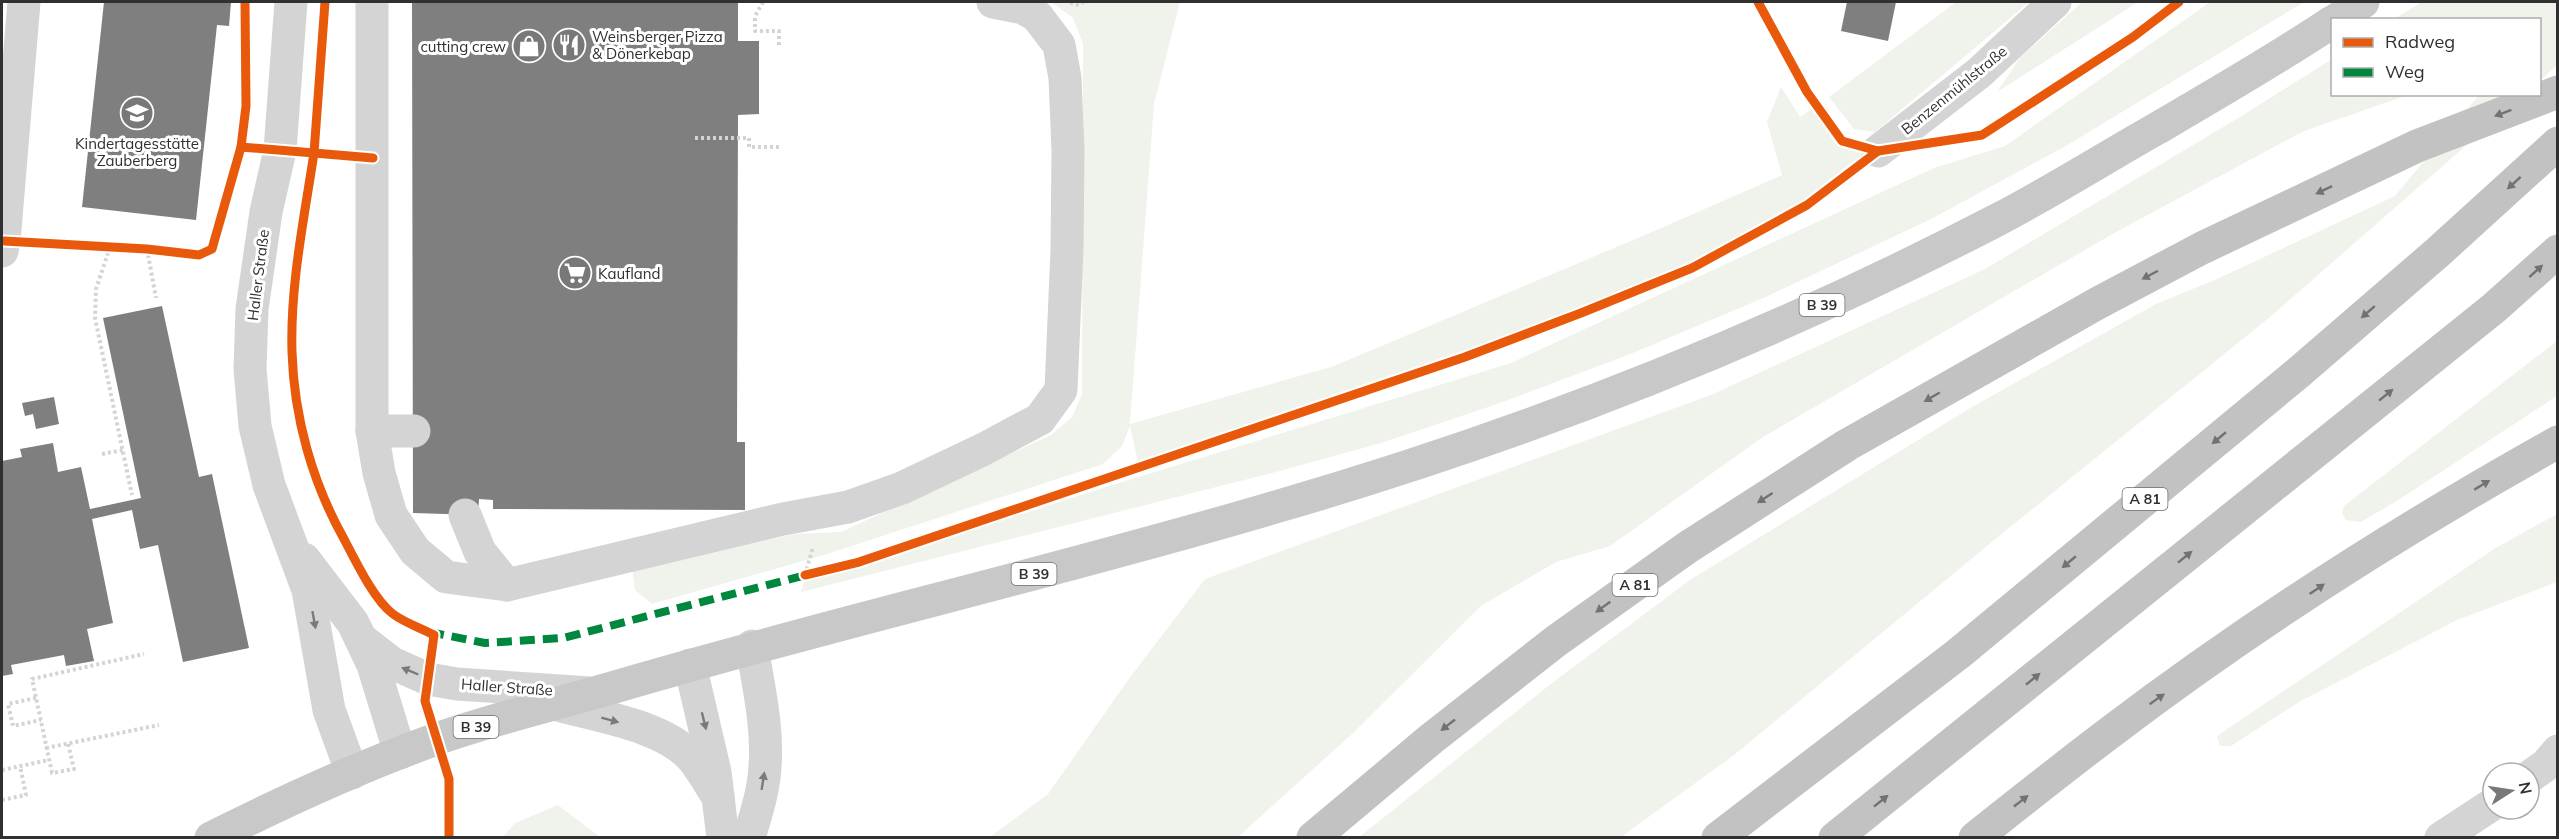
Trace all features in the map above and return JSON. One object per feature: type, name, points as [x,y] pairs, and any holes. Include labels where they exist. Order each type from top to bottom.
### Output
[{"type":"highway","name":"A 81","points":[[1313,837],[1431,739],[1556,641],[1688,547],[1847,445],[2098,303],[2202,248],[2417,146],[2558,92]]},
{"type":"highway","name":"A 81","points":[[1718,837],[1958,654],[2013,609],[2298,373],[2437,253],[2558,143]]},
{"type":"highway","points":[[1835,837],[2485,316],[2558,251]]},
{"type":"highway","points":[[1975,837],[2109,733],[2232,645],[2369,554],[2558,442]]},
{"type":"main road","name":"B 39","points":[[2339,18],[2363,2]]},
{"type":"main road","name":"B 39","points":[[211,837],[296,796],[438,738],[752,646],[1091,559],[1275,508],[1465,448],[1611,394],[1755,335],[1858,289],[2002,218],[2274,60],[2331,23]]},
{"type":"street","points":[[2,251],[24,2]]},
{"type":"street","name":"Haller Straße","points":[[291,2],[280,150],[266,212],[252,309],[250,369],[255,426],[269,485],[308,590],[329,710],[352,773]]},
{"type":"street","points":[[372,2],[372,431],[379,473],[391,515],[415,551],[446,577],[507,585],[783,519],[848,507],[902,488],[984,449],[1040,418],[1061,390],[1067,239],[1068,150],[1065,78],[1059,45],[1037,16],[1023,8],[993,2]]},
{"type":"street","name":"Benzenmühlstraße","points":[[1878,151],[1979,73],[2055,2]]},
{"type":"street","points":[[372,431],[414,431]]},
{"type":"street","points":[[465,516],[480,552],[507,585]]},
{"type":"street","name":"Haller Straße","points":[[291,544],[320,577],[353,623],[373,665],[400,753]]},
{"type":"street","name":"Haller Straße","points":[[361,639],[392,663],[428,679],[457,684],[592,693]]},
{"type":"street","points":[[749,837],[758,808],[765,765],[763,712],[752,646]]},
{"type":"street","points":[[690,664],[707,733],[723,837]]},
{"type":"street","points":[[554,704],[666,738],[692,758],[718,797]]},
{"type":"street","points":[[2541,769],[2558,751]]},
{"type":"street","points":[[2441,837],[2481,812]]},
{"type":"path","points":[[763,2],[755,16],[755,31],[779,31],[779,48]]},
{"type":"path","points":[[1063,2],[1078,5],[1083,2]]},
{"type":"path","points":[[695,138],[748,138],[749,147],[780,147]]},
{"type":"path","points":[[110,247],[96,289],[95,318],[132,495]]},
{"type":"path","points":[[147,249],[156,298]]},
{"type":"path","points":[[102,454],[123,450]]},
{"type":"path","points":[[68,744],[74,769],[52,773],[32,679],[144,654]]},
{"type":"path","points":[[36,698],[8,704],[13,726],[40,720]]},
{"type":"path","points":[[46,748],[159,725]]},
{"type":"path","points":[[2,770],[49,760]]},
{"type":"path","points":[[2,800],[26,795],[20,766]]},
{"type":"shaded area","points":[[1051,2],[1180,2],[1154,104],[1130,424],[1334,366],[1782,175],[1767,122],[1781,87],[1800,117],[1817,105],[1842,141],[1878,151],[1807,205],[1692,268],[1465,357],[1139,466],[1130,426],[1122,446],[1103,464],[824,555],[652,604],[635,590],[632,568],[795,534],[841,532],[1051,435],[1072,417],[1082,394],[1083,44],[1073,18]]},
{"type":"shaded area","points":[[1956,2],[2029,2],[1875,132],[1854,129],[1829,97]]},
{"type":"shaded area","points":[[2082,2],[2138,2],[1997,92],[2020,58]]},
{"type":"shaded area","points":[[2210,2],[2304,2],[2064,147],[1931,219],[1768,296],[1633,353],[1500,403],[1381,443],[1276,472],[801,592],[805,579],[861,565],[1109,486],[1511,363],[1934,168],[2005,146]]},
{"type":"shaded area","points":[[2422,2],[2557,2],[2557,65],[2541,80],[2541,18],[2396,18]]},
{"type":"shaded area","points":[[2331,60],[2331,96],[2405,96],[2304,131],[2116,232],[1763,437],[1610,546],[1556,562],[1481,606],[1352,734],[1238,837],[990,837],[1048,794],[1128,680],[1205,579],[1711,395],[1985,269],[2240,117]]},
{"type":"shaded area","points":[[2478,96],[2523,96],[2270,317],[1993,541],[1734,755],[1621,837],[1358,838],[1552,683],[1690,580],[1972,407],[2156,304],[2217,279],[2395,196]]},
{"type":"shaded area","points":[[2557,341],[2557,396],[2361,522],[2346,520],[2342,513],[2344,506]]},
{"type":"shaded area","points":[[2557,514],[2557,582],[2457,620],[2299,702],[2231,746],[2220,746],[2217,736],[2494,549]]},
{"type":"shaded area","points":[[558,805],[600,837],[503,837],[515,823]]},
{"type":"building","points":[[104,2],[231,2],[229,26],[217,25],[196,220],[82,207]]},
{"type":"building","name":"Kaufland","points":[[412,2],[738,2],[738,41],[759,41],[759,114],[738,115],[737,442],[745,442],[745,510],[493,509],[493,500],[479,499],[478,515],[413,513]]},
{"type":"building","points":[[1847,2],[1896,2],[1888,41],[1841,31]]},
{"type":"building","points":[[162,306],[199,477],[212,474],[249,648],[183,662],[158,545],[140,549],[132,510],[92,519],[113,623],[87,629],[94,661],[66,666],[64,655],[11,665],[13,674],[2,676],[2,461],[22,457],[20,449],[53,443],[58,472],[81,467],[90,509],[141,498],[103,318]]},
{"type":"building","points":[[54,397],[59,424],[36,429],[33,414],[25,416],[22,403]]},
{"type":"marked path","points":[[429,632],[485,643],[563,638],[810,574]]},
{"type":"cycle path","points":[[4,241],[147,249],[199,255],[212,249],[241,147],[246,106],[245,2]]},
{"type":"cycle path","points":[[325,2],[314,153],[373,158]]},
{"type":"cycle path","points":[[1758,2],[1807,92],[1842,141],[1878,151],[1982,135],[2133,37],[2179,2]]},
{"type":"cycle path","points":[[241,147],[314,153],[293,302],[292,352],[296,401],[307,448],[323,495],[372,590],[393,614],[434,635],[425,701],[449,779],[449,838]]},
{"type":"cycle path","points":[[805,575],[859,562],[1465,357],[1581,313],[1692,268],[1807,205],[1878,151]]},
{"type":"place","name":"Weinsberger Pizza & Dönerkebap","points":[[569,45]]},
{"type":"place","name":"cutting crew","points":[[529,46]]},
{"type":"place","name":"Kindertagesstätte Zauberberg","points":[[137,113]]},
{"type":"place","name":"Kaufland","points":[[575,273]]}]
